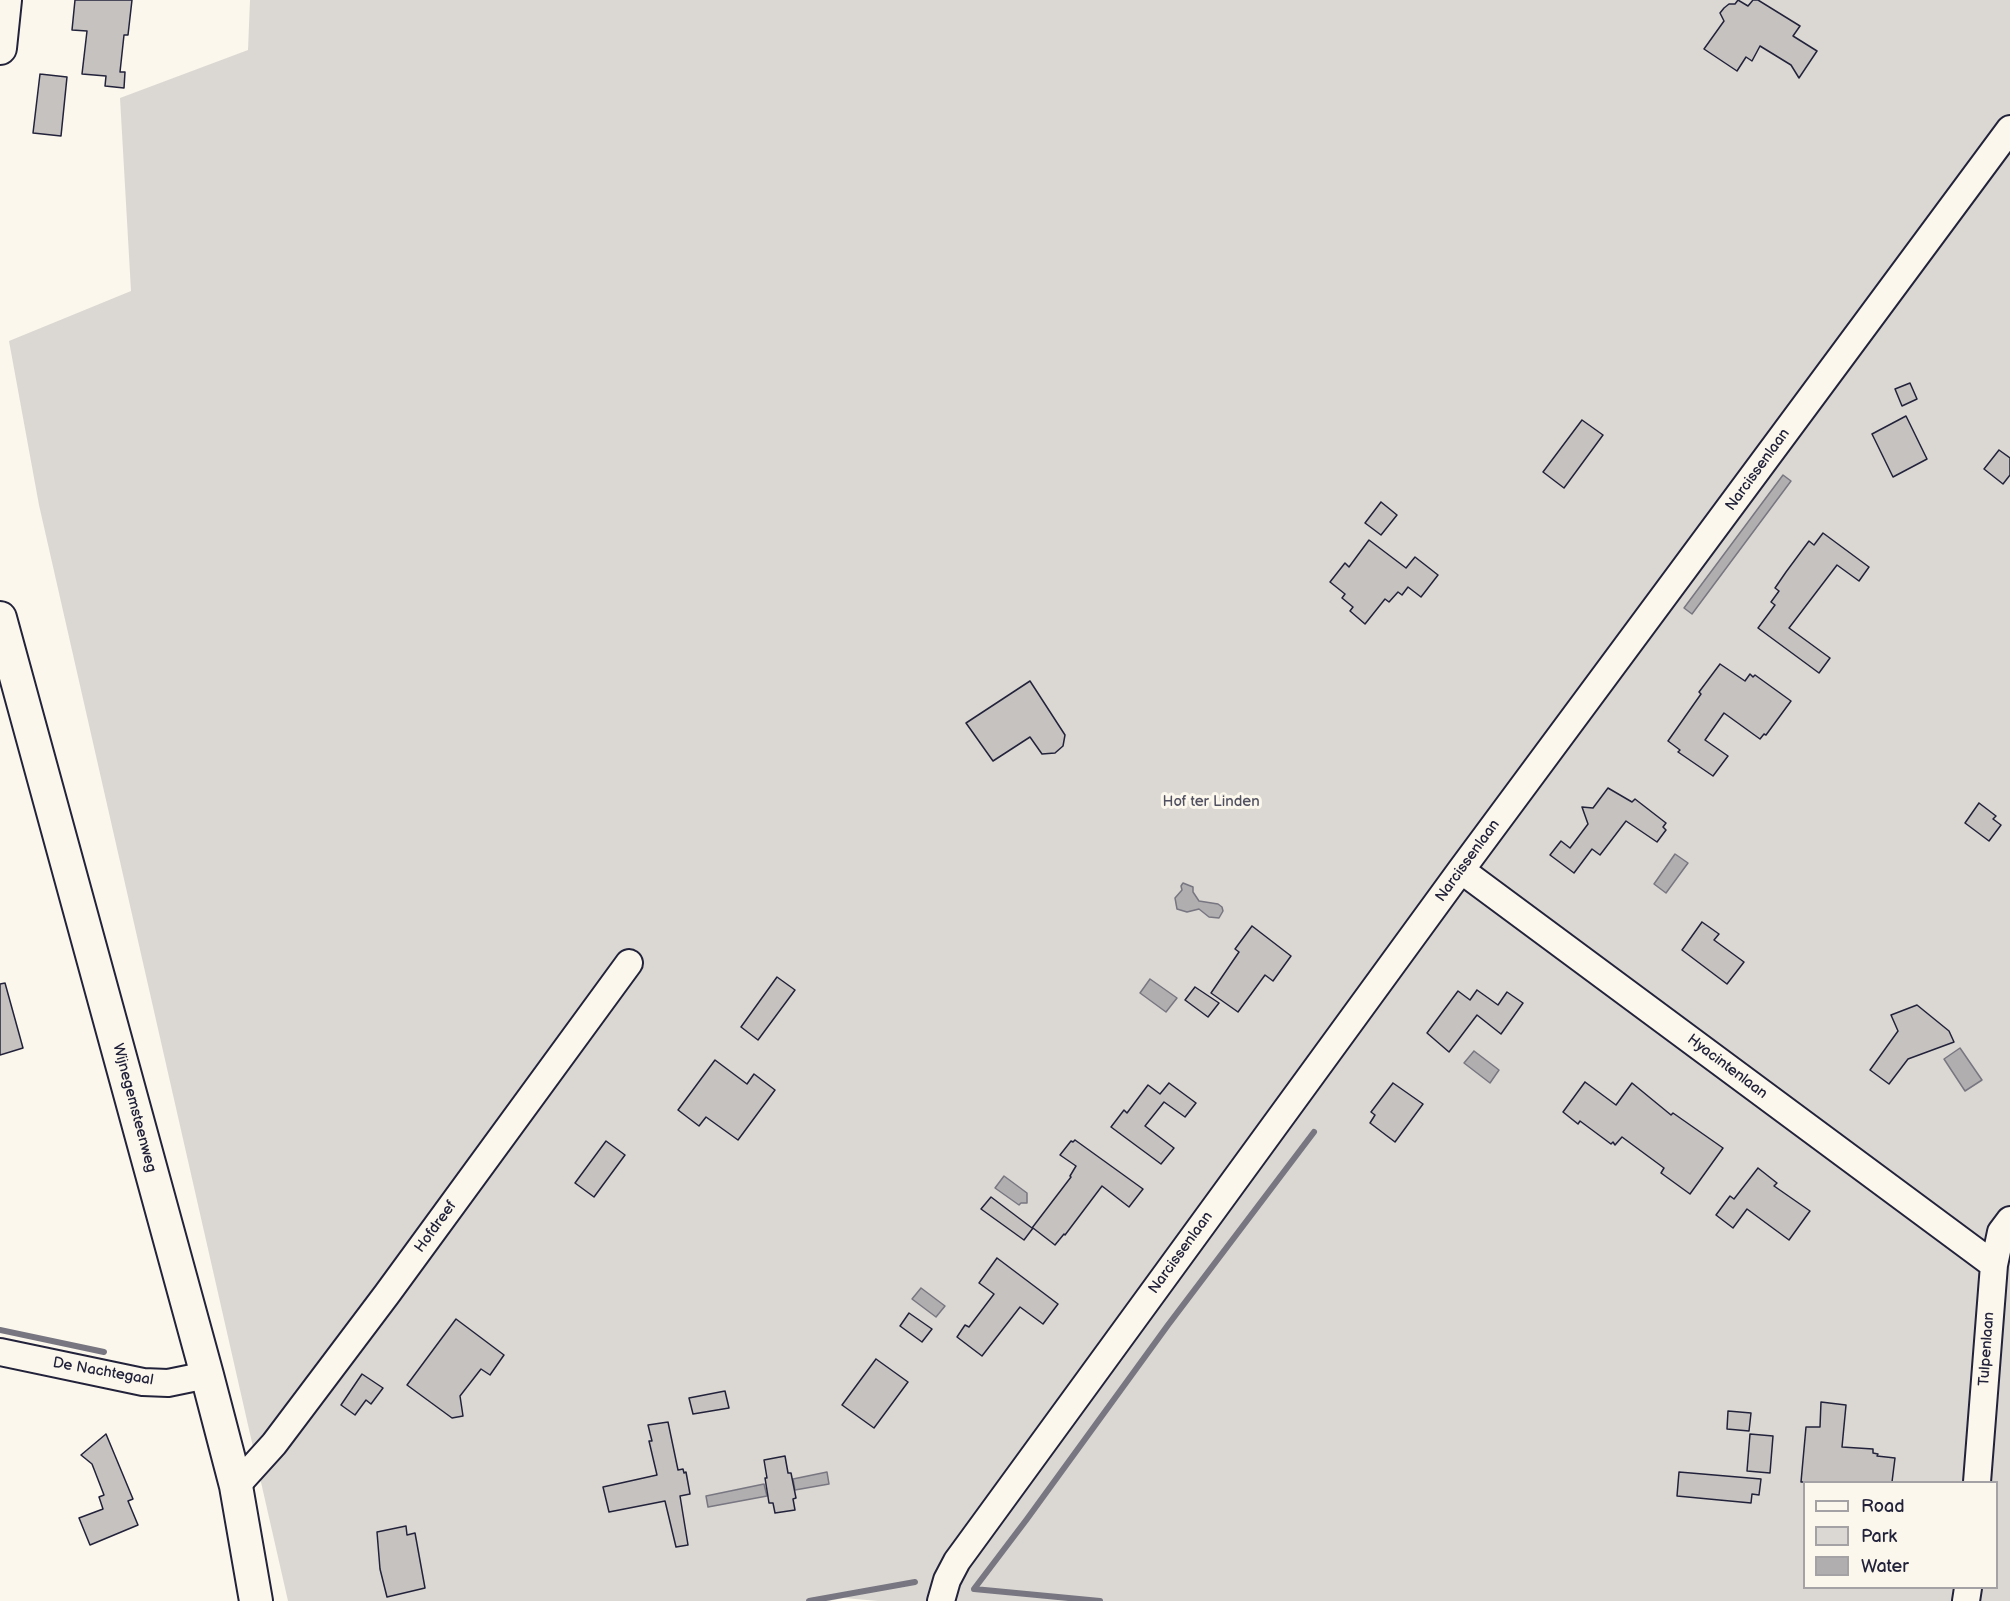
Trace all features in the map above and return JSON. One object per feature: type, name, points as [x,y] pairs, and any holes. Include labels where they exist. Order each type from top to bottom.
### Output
[{"type":"street","points":[[0,48],[5,0]]},
{"type":"street","name":"Narcissenlaan","points":[[941,1601],[947,1580],[957,1561],[1461,870],[2010,129]]},
{"type":"street","name":"Wijnegemsteenweg","points":[[0,618],[236,1486],[256,1601]]},
{"type":"street","name":"Hyacintenlaan","points":[[1461,870],[1994,1265]]},
{"type":"street","name":"Hofdreef","points":[[236,1486],[274,1444],[352,1341],[629,963]]},
{"type":"street","name":"Tulpenlaan","points":[[1977,1481],[1994,1265],[2001,1232],[2010,1220]]},
{"type":"street","name":"De Nachtegaal","points":[[0,1352],[143,1382],[168,1383],[207,1375]]},
{"type":"green space","name":"Hof ter Linden","points":[[250,0],[2010,0],[2010,1601],[878,1601],[844,1598],[829,1601],[288,1601],[39,505],[9,341],[131,291],[120,98],[248,50]]},
{"type":"water","points":[[1783,475],[1791,481],[1692,614],[1684,608]]},
{"type":"water","points":[[1675,854],[1688,863],[1666,893],[1654,884]]},
{"type":"water","points":[[1183,883],[1193,887],[1193,892],[1199,901],[1218,904],[1222,907],[1223,911],[1219,918],[1209,917],[1199,909],[1187,912],[1177,909],[1175,898],[1182,890]]},
{"type":"water","points":[[1150,979],[1177,998],[1166,1012],[1140,993]]},
{"type":"water","points":[[1960,1048],[1982,1080],[1965,1091],[1944,1059]]},
{"type":"water","points":[[1474,1051],[1499,1070],[1490,1083],[1464,1063]]},
{"type":"water","points":[[1004,1176],[1027,1193],[1027,1203],[1019,1205],[995,1188]]},
{"type":"water","points":[[921,1288],[945,1306],[936,1317],[912,1299]]},
{"type":"water","points":[[827,1472],[829,1484],[795,1490],[793,1479]]},
{"type":"water","points":[[764,1484],[767,1496],[708,1507],[706,1496]]},
{"type":"building","points":[[75,0],[132,0],[128,35],[124,35],[120,72],[125,72],[124,88],[105,86],[106,76],[82,74],[87,31],[72,30]]},
{"type":"building","points":[[1738,0],[1748,6],[1753,0],[1758,0],[1800,26],[1793,36],[1817,51],[1799,78],[1791,65],[1760,46],[1752,61],[1746,57],[1737,71],[1704,49],[1724,21],[1720,13],[1729,4],[1735,4]]},
{"type":"building","points":[[40,74],[67,77],[61,136],[33,133]]},
{"type":"building","points":[[1910,383],[1917,399],[1902,406],[1895,389]]},
{"type":"building","points":[[1906,416],[1927,459],[1893,477],[1872,434]]},
{"type":"building","points":[[1582,420],[1603,435],[1564,488],[1543,472]]},
{"type":"building","points":[[1999,450],[2010,458],[2010,475],[2003,484],[1984,469]]},
{"type":"building","points":[[1381,502],[1397,515],[1381,535],[1365,523]]},
{"type":"building","points":[[1823,533],[1869,567],[1859,581],[1837,565],[1789,628],[1830,658],[1819,673],[1758,628],[1775,605],[1771,602],[1779,591],[1775,588],[1809,541],[1814,545]]},
{"type":"building","points":[[1369,540],[1406,568],[1415,557],[1438,575],[1421,597],[1408,587],[1402,595],[1398,592],[1389,602],[1385,599],[1365,624],[1350,611],[1353,607],[1342,598],[1345,594],[1330,582],[1345,563],[1349,567]]},
{"type":"building","points":[[1720,664],[1745,681],[1750,674],[1753,677],[1755,675],[1791,701],[1766,735],[1764,734],[1760,739],[1724,713],[1705,740],[1728,756],[1713,776],[1678,752],[1680,750],[1668,741]]},
{"type":"building","points":[[1030,681],[1065,735],[1063,746],[1055,753],[1042,754],[1030,737],[993,761],[966,723]]},
{"type":"building","points":[[1608,788],[1632,802],[1635,799],[1666,823],[1663,827],[1666,830],[1657,842],[1626,821],[1600,855],[1592,849],[1574,873],[1550,855],[1561,841],[1570,848],[1588,824],[1582,807],[1593,808]]},
{"type":"building","points":[[1979,803],[1996,816],[1993,819],[2001,825],[1989,841],[1965,823]]},
{"type":"building","points":[[1702,922],[1719,934],[1714,940],[1744,962],[1727,984],[1682,950]]},
{"type":"building","points":[[1252,926],[1291,956],[1273,981],[1265,975],[1238,1012],[1211,993],[1239,952],[1235,949]]},
{"type":"building","points":[[777,977],[795,990],[758,1040],[741,1027]]},
{"type":"building","points":[[5,983],[23,1048],[0,1055],[0,984]]},
{"type":"building","points":[[1195,987],[1219,1003],[1208,1017],[1185,1000]]},
{"type":"building","points":[[1477,990],[1498,1005],[1507,992],[1523,1003],[1501,1034],[1477,1015],[1449,1052],[1427,1033],[1458,991],[1470,1000]]},
{"type":"building","points":[[1917,1005],[1949,1031],[1954,1042],[1908,1059],[1889,1084],[1870,1070],[1898,1031],[1891,1015]]},
{"type":"building","points":[[715,1060],[747,1084],[754,1074],[775,1090],[738,1140],[706,1117],[699,1126],[678,1110]]},
{"type":"building","points":[[1585,1082],[1616,1105],[1632,1083],[1671,1115],[1673,1113],[1723,1148],[1690,1194],[1661,1173],[1664,1168],[1622,1137],[1615,1145],[1613,1142],[1611,1144],[1580,1121],[1578,1124],[1563,1112]]},
{"type":"building","points":[[1169,1083],[1196,1103],[1185,1117],[1164,1102],[1145,1126],[1174,1148],[1161,1164],[1111,1127],[1124,1110],[1127,1113],[1148,1085],[1160,1094]]},
{"type":"building","points":[[1393,1083],[1423,1104],[1395,1142],[1370,1123],[1375,1115],[1371,1112]]},
{"type":"building","points":[[1075,1140],[1143,1189],[1129,1207],[1102,1186],[1055,1245],[1033,1228],[1024,1240],[981,1209],[991,1197],[1032,1228],[1071,1177],[1076,1166],[1060,1155],[1071,1141]]},
{"type":"building","points":[[606,1141],[625,1155],[594,1197],[575,1183]]},
{"type":"building","points":[[1758,1168],[1777,1183],[1774,1186],[1810,1211],[1789,1240],[1747,1209],[1733,1228],[1716,1215],[1730,1196],[1734,1199]]},
{"type":"building","points":[[997,1258],[1058,1304],[1043,1324],[1020,1307],[982,1356],[957,1337],[965,1325],[969,1327],[994,1294],[979,1283]]},
{"type":"building","points":[[909,1313],[932,1329],[922,1342],[900,1326]]},
{"type":"building","points":[[456,1319],[504,1355],[490,1375],[481,1369],[460,1396],[463,1416],[452,1418],[407,1385]]},
{"type":"building","points":[[876,1359],[908,1382],[874,1428],[842,1405]]},
{"type":"building","points":[[362,1374],[383,1388],[371,1404],[366,1400],[355,1415],[341,1405]]},
{"type":"building","points":[[725,1391],[729,1408],[693,1414],[689,1398]]},
{"type":"building","points":[[1821,1402],[1846,1405],[1842,1447],[1873,1449],[1873,1453],[1878,1454],[1877,1456],[1895,1458],[1892,1481],[1801,1482],[1806,1427],[1820,1427]]},
{"type":"building","points":[[1728,1411],[1751,1413],[1749,1431],[1727,1429]]},
{"type":"building","points":[[668,1422],[678,1470],[683,1469],[684,1473],[686,1472],[690,1494],[680,1496],[688,1545],[676,1547],[665,1501],[609,1512],[603,1487],[657,1475],[649,1441],[652,1441],[648,1425]]},
{"type":"building","points":[[106,1434],[133,1499],[128,1501],[138,1525],[90,1545],[79,1518],[103,1509],[99,1497],[104,1495],[92,1464],[81,1455]]},
{"type":"building","points":[[1750,1434],[1773,1436],[1770,1473],[1747,1471]]},
{"type":"building","points":[[785,1456],[796,1498],[793,1499],[795,1510],[775,1513],[773,1503],[769,1503],[764,1460]]},
{"type":"building","points":[[1679,1472],[1761,1479],[1759,1495],[1752,1494],[1751,1503],[1677,1496]]},
{"type":"building","points":[[406,1526],[407,1535],[415,1533],[425,1588],[387,1597],[380,1569],[377,1532]]},
{"type":"waterway","points":[[1100,1601],[974,1589],[1168,1325],[1314,1132]]},
{"type":"waterway","points":[[0,1330],[104,1352]]},
{"type":"waterway","points":[[809,1601],[915,1582]]}]
